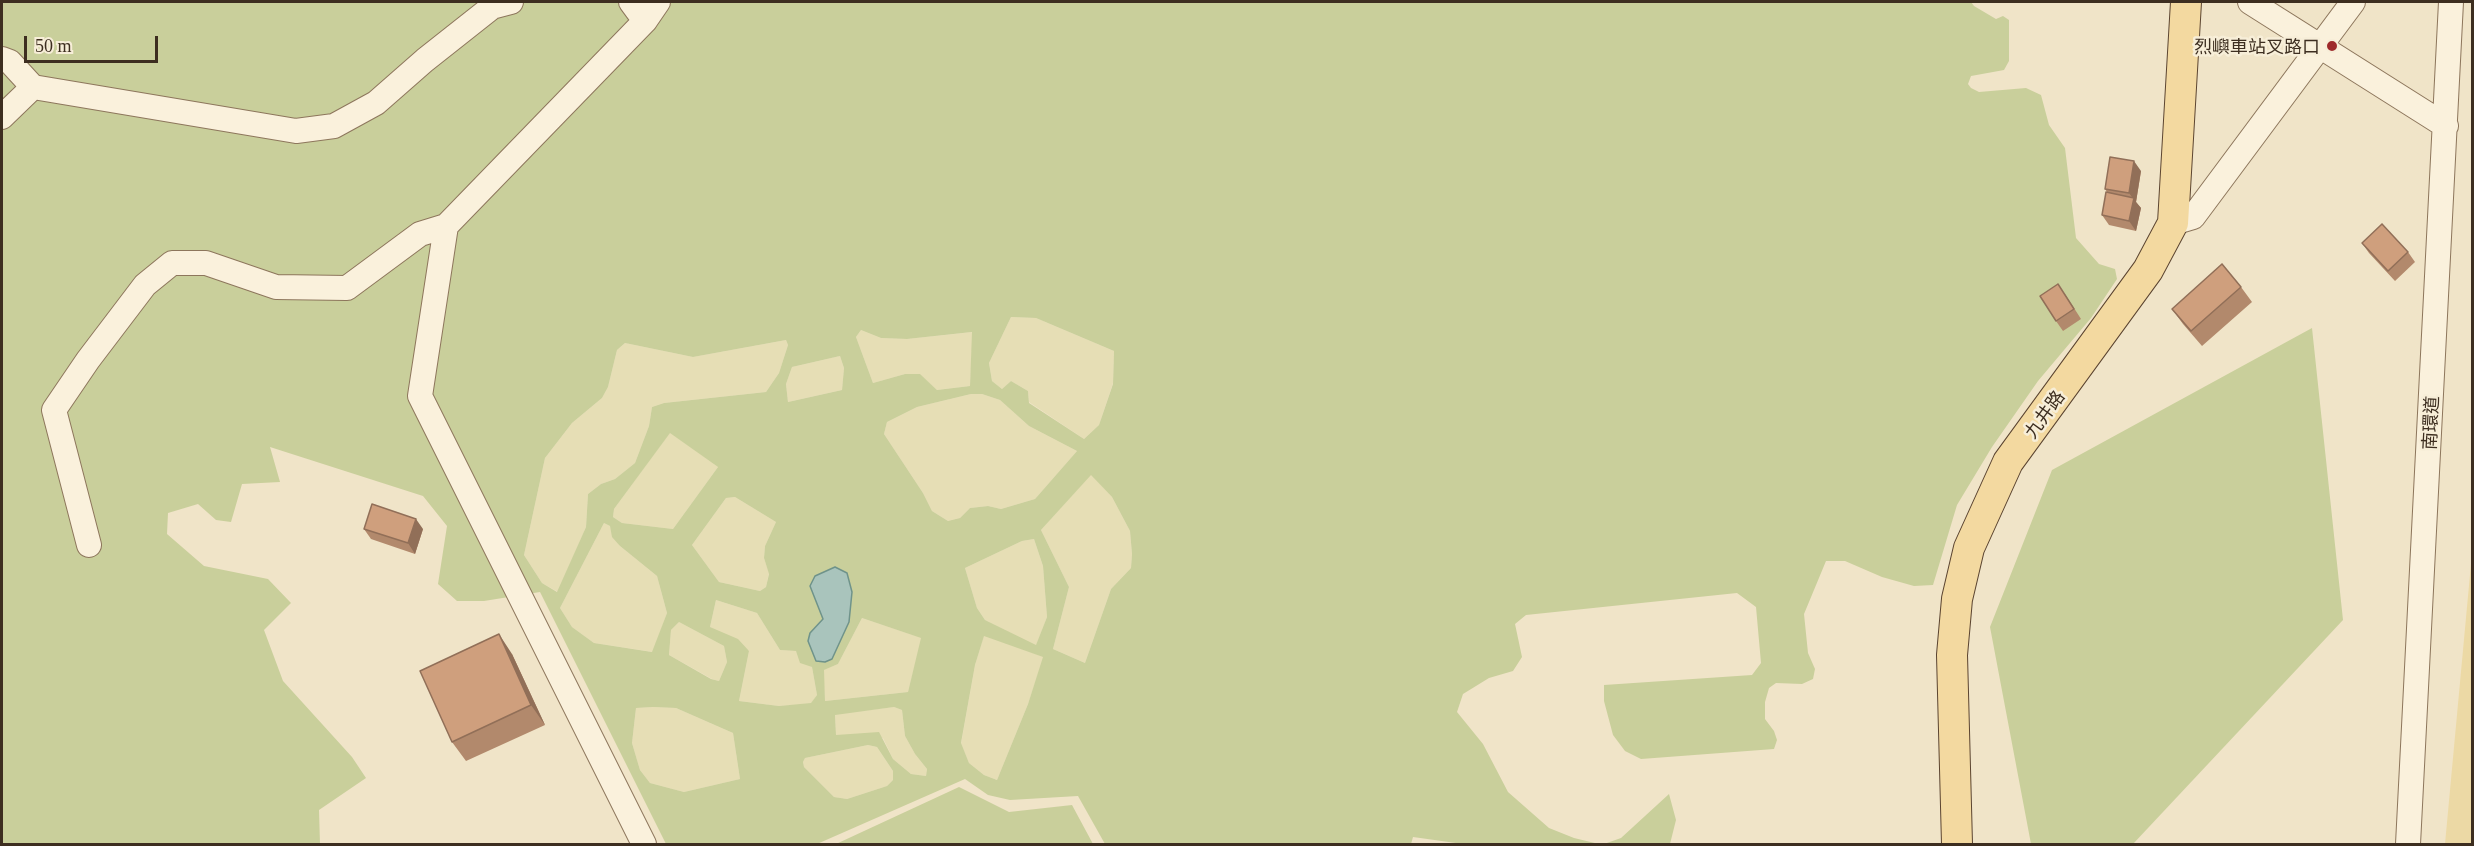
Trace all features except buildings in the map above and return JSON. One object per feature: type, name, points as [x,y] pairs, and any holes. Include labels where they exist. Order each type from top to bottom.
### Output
[{"type":"main road","name":"九井路","points":[[1957,844],[1952,656],[1957,599],[1969,548],[2008,462],[2148,270],[2173,223],[2186,2]]},
{"type":"street","points":[[2,59],[10,62],[33,87],[296,131],[334,126],[376,104],[425,60],[492,8],[511,2]]},
{"type":"street","points":[[89,545],[54,410],[88,360],[145,285],[172,263],[206,263],[276,287],[347,288],[420,234],[446,226],[652,11],[631,2]]},
{"type":"street","points":[[2250,2],[2446,126]]},
{"type":"street","points":[[2173,223],[2193,217],[2353,2]]},
{"type":"street","name":"南環道","points":[[2408,844],[2451,2]]},
{"type":"street","points":[[2,117],[33,87]]},
{"type":"street","points":[[446,226],[420,396],[644,844]]},
{"type":"shaded area","points":[[1011,317],[1036,318],[1114,351],[1113,383],[1099,425],[1084,439],[1029,402],[1028,391],[1011,381],[1002,389],[992,381],[989,363]]},
{"type":"shaded area","points":[[861,330],[881,338],[907,339],[973,332],[970,386],[937,390],[919,374],[905,374],[873,383],[856,337]]},
{"type":"shaded area","points":[[786,340],[788,345],[779,373],[766,392],[664,403],[652,407],[649,426],[635,463],[615,479],[601,484],[588,494],[586,527],[558,592],[542,583],[524,555],[545,458],[572,423],[602,398],[608,387],[617,350],[625,343],[693,357]]},
{"type":"shaded area","points":[[840,356],[844,368],[842,390],[788,402],[786,384],[792,367]]},
{"type":"shaded area","points":[[971,394],[982,394],[1000,400],[1029,426],[1077,451],[1035,499],[1001,509],[988,506],[970,508],[960,518],[948,521],[932,511],[923,493],[884,434],[887,422],[917,407]]},
{"type":"shaded area","points":[[670,432],[718,467],[673,529],[622,523],[613,517],[614,509]]},
{"type":"shaded area","points":[[1091,474],[1112,497],[1130,531],[1132,554],[1131,568],[1111,589],[1085,663],[1053,649],[1069,587],[1041,530]]},
{"type":"shaded area","points":[[735,497],[776,522],[765,546],[764,558],[769,573],[766,587],[760,591],[719,582],[692,545],[726,498]]},
{"type":"shaded area","points":[[604,523],[610,526],[620,546],[657,576],[667,613],[653,652],[594,643],[572,627],[560,608]]},
{"type":"shaded area","points":[[1034,539],[1043,566],[1047,617],[1036,646],[985,620],[977,608],[965,568],[1022,541]]},
{"type":"shaded area","points":[[716,600],[757,613],[780,650],[796,651],[812,667],[817,695],[811,704],[779,706],[739,701],[749,651],[710,627]]},
{"type":"shaded area","points":[[862,618],[922,638],[908,692],[825,701],[823,670],[838,664]]},
{"type":"shaded area","points":[[679,622],[724,646],[727,662],[719,681],[669,655],[671,630]]},
{"type":"shaded area","points":[[984,635],[1044,657],[1028,704],[997,780],[984,775],[969,763],[961,744],[975,665]]},
{"type":"shaded area","points":[[894,707],[902,710],[905,736],[927,769],[926,776],[911,774],[893,759],[883,738],[836,736],[835,714]]},
{"type":"shaded area","points":[[636,708],[676,708],[733,733],[740,779],[684,792],[650,783],[640,770],[632,743]]},
{"type":"shaded area","points":[[868,745],[877,747],[893,771],[893,780],[887,786],[847,799],[834,797],[804,767],[805,758]]},
{"type":"green space","points":[[2,2],[1971,2],[1996,19],[2003,16],[2009,20],[2009,61],[2004,70],[1971,76],[1968,84],[1979,92],[2026,88],[2041,95],[2049,125],[2065,148],[2076,238],[2099,264],[2115,269],[2117,279],[2091,318],[2038,381],[1992,447],[1957,505],[1933,585],[1914,586],[1882,577],[1845,561],[1826,561],[1804,614],[1808,653],[1815,669],[1813,679],[1802,684],[1776,683],[1769,688],[1765,702],[1765,719],[1774,731],[1777,740],[1774,749],[1641,759],[1625,751],[1613,735],[1604,701],[1604,685],[1752,675],[1761,663],[1756,607],[1737,593],[1526,615],[1515,624],[1522,657],[1513,671],[1489,678],[1463,694],[1457,712],[1483,744],[1508,792],[1549,828],[1574,838],[1599,844],[1463,844],[1413,837],[1411,844],[1105,844],[1078,796],[1010,800],[988,795],[965,779],[817,844],[666,844],[540,592],[484,601],[457,601],[438,584],[447,526],[423,496],[270,447],[280,482],[242,484],[231,522],[216,520],[198,504],[168,513],[167,534],[204,566],[268,579],[291,603],[264,630],[283,681],[352,757],[366,778],[319,810],[320,844],[2,844]],"holes":[[[1011,317],[1036,318],[1114,351],[1113,384],[1099,425],[1084,439],[1029,403],[1028,391],[1011,381],[1002,389],[992,381],[989,363]],[[861,330],[881,338],[907,339],[972,332],[970,386],[937,390],[920,374],[905,374],[873,383],[856,337]],[[786,340],[788,345],[779,373],[766,392],[664,403],[652,407],[649,426],[635,463],[615,479],[601,484],[588,494],[586,527],[557,592],[542,583],[524,555],[545,458],[572,423],[602,398],[608,387],[617,350],[625,343],[693,357]],[[840,356],[844,368],[842,390],[788,402],[786,384],[792,367]],[[971,394],[982,394],[1000,400],[1029,426],[1077,451],[1035,499],[1001,509],[988,506],[970,508],[960,518],[948,521],[932,511],[923,493],[884,434],[887,422],[917,407]],[[670,433],[718,467],[673,529],[622,523],[613,517],[614,509]],[[1091,475],[1112,497],[1130,531],[1131,568],[1111,589],[1085,663],[1053,649],[1069,587],[1041,530]],[[735,497],[776,522],[765,546],[764,558],[769,574],[766,587],[760,591],[719,582],[692,545],[726,498]],[[604,523],[610,526],[612,537],[620,546],[657,576],[667,613],[652,652],[594,643],[572,627],[560,608]],[[1034,539],[1043,566],[1047,617],[1036,645],[985,620],[977,608],[965,568],[1022,541]],[[847,573],[852,592],[849,622],[832,659],[810,633],[823,619]],[[716,600],[757,613],[780,650],[796,651],[800,663],[812,667],[817,695],[811,703],[779,706],[739,701],[749,651],[738,639],[710,627]],[[862,618],[921,638],[908,692],[825,701],[824,670],[838,664]],[[679,622],[724,646],[727,662],[719,681],[711,679],[669,655],[671,630]],[[984,636],[1043,657],[1028,704],[997,780],[984,775],[969,763],[961,743],[975,665]],[[894,707],[902,710],[905,736],[927,769],[926,776],[911,774],[893,759],[879,732],[836,735],[835,715]],[[636,708],[676,708],[733,733],[740,779],[684,792],[650,783],[640,770],[632,743]],[[868,745],[877,747],[893,771],[893,780],[887,786],[847,799],[834,797],[804,767],[805,758]]]},
{"type":"green space","points":[[2312,328],[2343,620],[2133,844],[2031,844],[1990,627],[2052,470]]},
{"type":"green space","points":[[959,787],[1009,812],[1072,805],[1093,844],[836,844]]},
{"type":"green space","points":[[1669,794],[1676,820],[1670,844],[1604,844],[1621,838]]},
{"type":"sand","points":[[2472,553],[2472,844],[2445,844]]},
{"type":"water","points":[[835,567],[847,573],[852,592],[849,622],[832,659],[825,662],[816,661],[808,641],[810,633],[823,619],[810,586],[815,576]]},
{"type":"place","name":"烈嶼車站叉路口","points":[[2332,46]]}]
